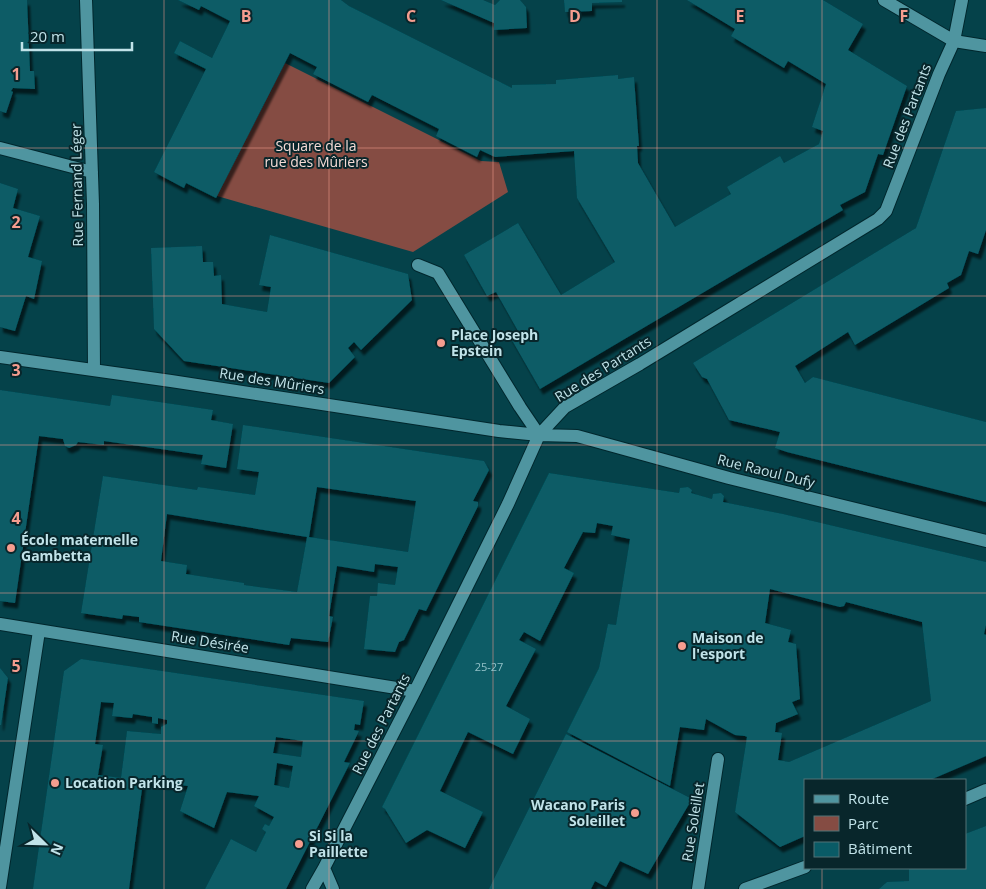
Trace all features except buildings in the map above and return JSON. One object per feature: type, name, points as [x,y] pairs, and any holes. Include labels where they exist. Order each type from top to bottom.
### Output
[{"type":"street","name":"Rue Fernand Léger","points":[[86,0],[92,172],[94,369]]},
{"type":"street","points":[[884,0],[954,41],[986,46]]},
{"type":"street","name":"Rue des Partants","points":[[312,889],[415,691],[508,504],[539,435],[565,407],[640,364],[852,235],[878,219],[886,211],[939,74],[954,41],[962,0]]},
{"type":"street","points":[[0,148],[92,172]]},
{"type":"street","points":[[418,265],[438,273],[539,435]]},
{"type":"street","name":"Rue des Mûriers","points":[[0,357],[94,369],[499,431],[539,435]]},
{"type":"street","name":"Rue Raoul Dufy","points":[[539,435],[577,436],[729,478],[986,541]]},
{"type":"street","name":"Rue Désirée","points":[[0,624],[415,691]]},
{"type":"street","points":[[0,888],[39,631]]},
{"type":"street","name":"Rue Soleillet","points":[[698,889],[718,759]]},
{"type":"street","points":[[966,799],[986,790]]},
{"type":"street","points":[[745,889],[804,867]]},
{"type":"street","points":[[324,868],[333,889]]},
{"type":"green space","name":"Square de la rue des Mûriers","points":[[285,63],[481,161],[499,162],[508,192],[413,252],[217,196]]},
{"type":"place","name":"Place Joseph Epstein","points":[[441,343]]},
{"type":"place","name":"École maternelle Gambetta","points":[[11,548]]},
{"type":"place","name":"Maison de l'esport","points":[[682,646]]},
{"type":"place","name":"Location Parking","points":[[55,783]]},
{"type":"place","name":"Wacano Paris Soleillet","points":[[635,813]]},
{"type":"place","name":"Si Si la Paillette","points":[[299,844]]}]
